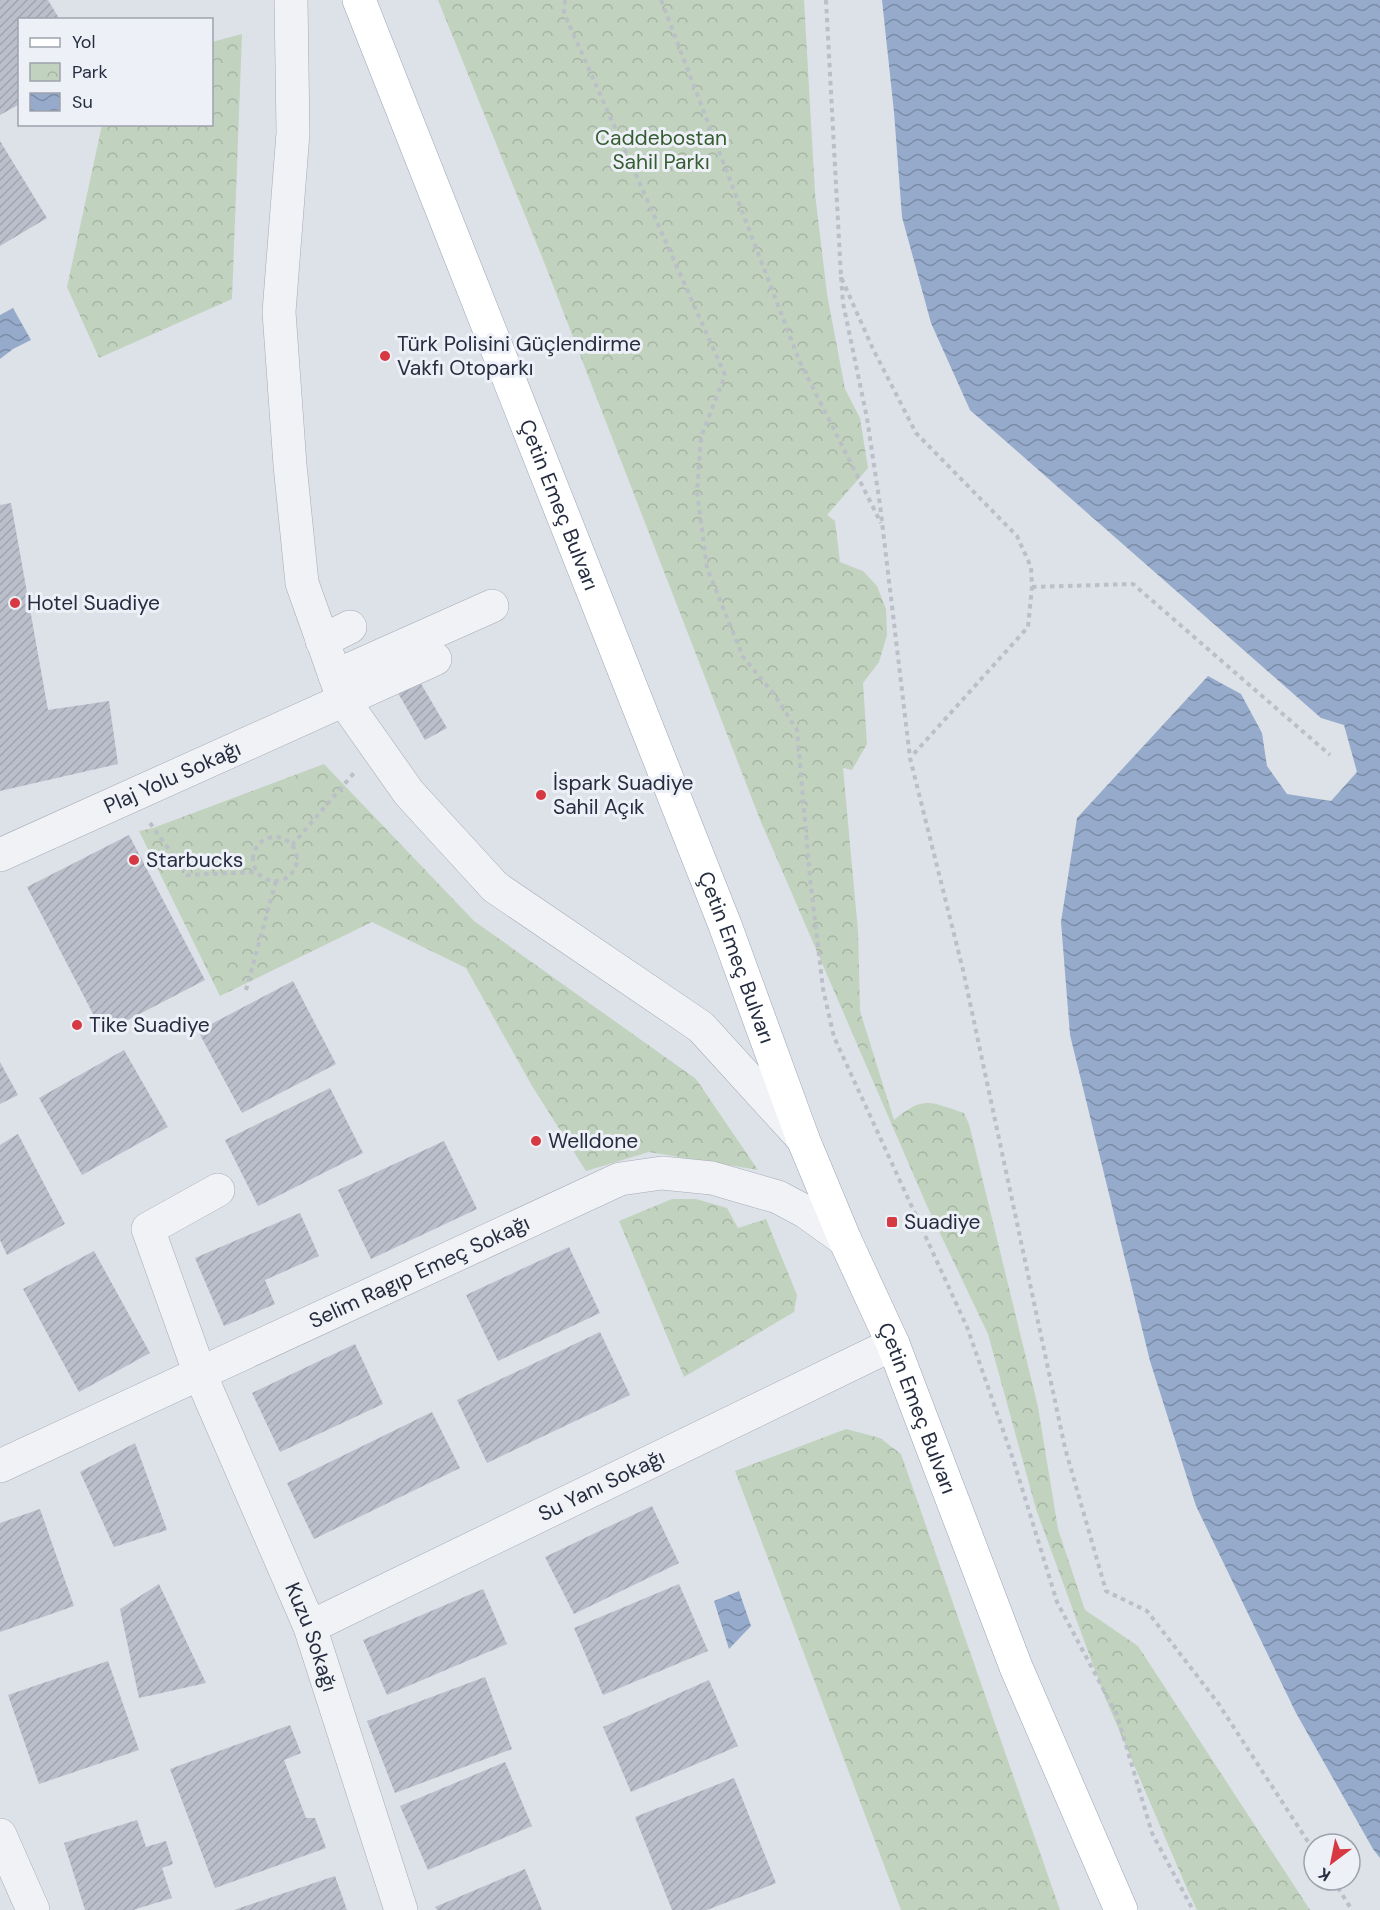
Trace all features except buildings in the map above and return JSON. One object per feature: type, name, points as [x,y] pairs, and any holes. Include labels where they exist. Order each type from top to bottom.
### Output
[{"type":"main road","name":"Çetin Emeç Bulvarı","points":[[359,0],[725,925],[803,1139],[845,1240],[893,1344],[1016,1667],[1121,1910]]},
{"type":"street","points":[[291,0],[292,133],[279,312],[290,465],[302,583],[336,634],[340,689],[409,793],[495,887],[700,1027],[803,1139]]},
{"type":"street","points":[[340,689],[492,606]]},
{"type":"street","points":[[340,689],[435,659]]},
{"type":"street","name":"Plaj Yolu Sokağı","points":[[0,855],[130,796],[340,689]]},
{"type":"street","name":"Selim Ragıp Emeç Sokağı","points":[[0,1466],[620,1179],[662,1173],[712,1178],[778,1197],[806,1212],[845,1240]]},
{"type":"street","name":"Kuzu Sokağı","points":[[218,1190],[148,1229],[200,1374],[310,1627],[401,1910]]},
{"type":"street","name":"Su Yanı Sokağı","points":[[310,1627],[893,1344]]},
{"type":"street","points":[[0,1835],[33,1910]]},
{"type":"path","points":[[565,0],[564,13],[725,375],[701,437],[698,492],[707,568],[743,657],[774,694],[797,730],[810,878],[824,989],[834,1037],[967,1327],[1013,1459],[1057,1602],[1117,1715],[1152,1833],[1193,1910]]},
{"type":"path","points":[[662,0],[799,360],[883,527]]},
{"type":"path","points":[[826,0],[843,303],[867,418],[883,527],[910,758],[963,970],[1065,1448],[1106,1591],[1147,1611],[1218,1703],[1302,1832]]},
{"type":"path","points":[[841,277],[873,349],[916,434],[1017,536],[1030,567],[1032,587],[1028,627],[910,758]]},
{"type":"path","points":[[1032,587],[1133,584],[1330,755]]},
{"type":"path","points":[[292,844],[377,748]]},
{"type":"path","points":[[130,796],[187,875],[258,872]]},
{"type":"path","points":[[271,837],[286,840],[292,844],[297,857],[293,871],[283,879],[276,881],[263,877],[258,872],[253,858],[259,844],[271,837]]},
{"type":"path","points":[[246,990],[276,881]]},
{"type":"path","points":[[1341,1892],[1352,1910]]},
{"type":"green space","name":"Caddebostan Sahil Parkı","points":[[438,0],[804,0],[815,193],[827,294],[845,389],[860,418],[868,468],[827,515],[835,521],[840,562],[863,571],[877,586],[886,609],[887,635],[879,662],[863,683],[867,744],[852,770],[843,768],[858,931],[860,1011],[894,1120],[913,1107],[928,1103],[964,1113],[969,1124],[1038,1407],[1058,1529],[1085,1610],[1138,1646],[1310,1910],[1197,1910],[1188,1891],[1104,1695],[1036,1509],[988,1334],[927,1206],[761,822],[544,262]]},
{"type":"green space","points":[[242,34],[232,299],[99,358],[67,287],[102,126],[213,126],[213,42]]},
{"type":"green space","points":[[324,764],[474,921],[696,1079],[758,1170],[649,1152],[586,1171],[532,1086],[466,968],[372,922],[220,996],[139,831],[153,828]]},
{"type":"green space","points":[[672,1199],[696,1199],[727,1208],[738,1228],[766,1219],[797,1295],[794,1312],[684,1377],[619,1221]]},
{"type":"green space","points":[[846,1429],[880,1438],[901,1454],[1060,1910],[901,1910],[735,1471]]},
{"type":"water","points":[[882,0],[1380,0],[1380,1858],[1296,1713],[1196,1506],[1150,1361],[1070,1035],[1061,922],[1077,818],[1208,676],[1241,694],[1262,733],[1267,766],[1287,794],[1331,801],[1357,772],[1344,725],[1321,718],[970,410],[931,323],[902,217]]},
{"type":"water","points":[[13,308],[31,340],[0,359],[0,315]]},
{"type":"water","points":[[739,1591],[751,1626],[729,1649],[714,1601]]},
{"type":"place","name":"Türk Polisini Güçlendirme Vakfı Otoparkı","points":[[385,356]]},
{"type":"place","name":"Hotel Suadiye","points":[[15,603]]},
{"type":"place","name":"İspark Suadiye Sahil Açık","points":[[541,795]]},
{"type":"place","name":"Starbucks","points":[[134,860]]},
{"type":"place","name":"Tike Suadiye","points":[[77,1025]]},
{"type":"place","name":"Welldone","points":[[536,1141]]},
{"type":"place","name":"Suadiye","points":[[892,1222]]}]
